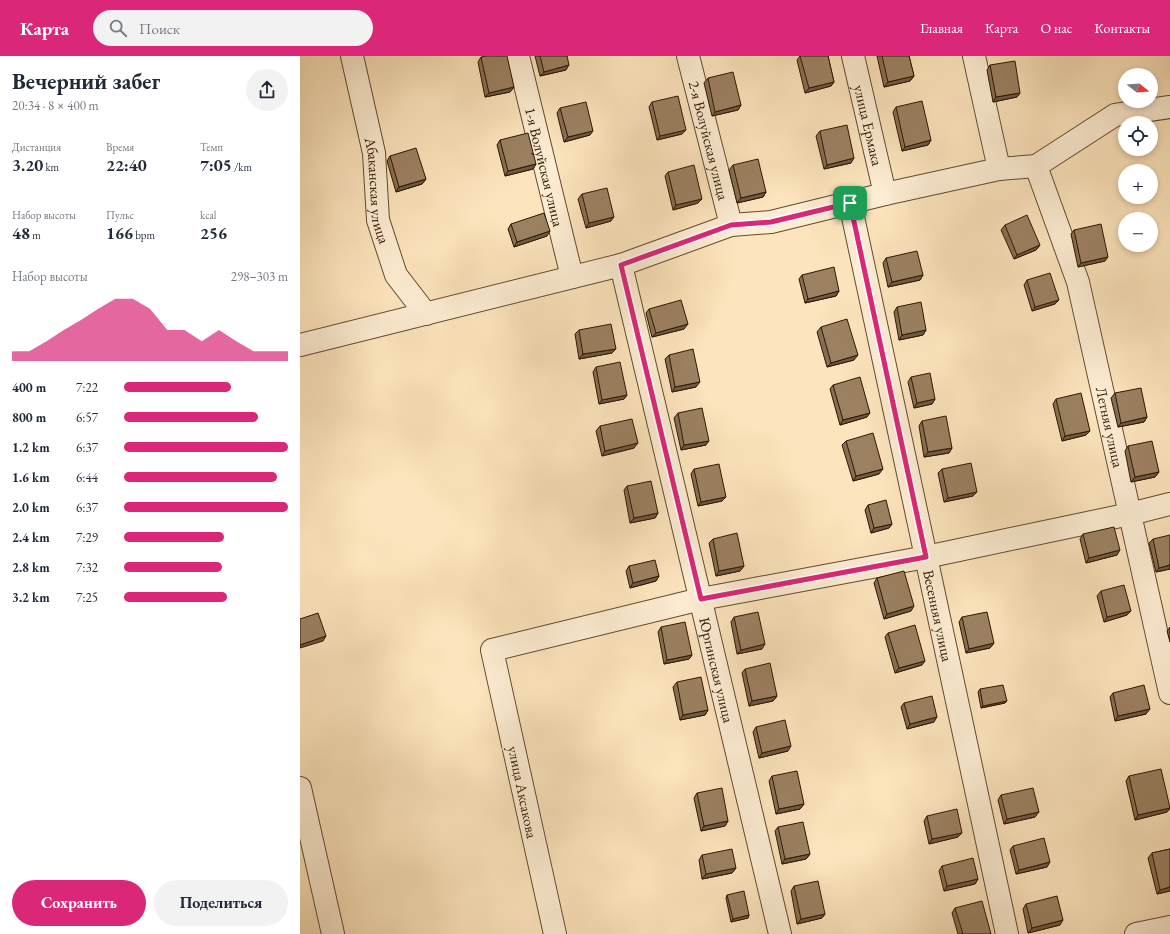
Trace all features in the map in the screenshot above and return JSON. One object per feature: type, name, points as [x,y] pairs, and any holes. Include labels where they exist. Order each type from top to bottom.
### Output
[{"type":"street","name":"Абаканская улица","points":[[352,56],[374,154],[378,220],[396,276],[426,314]]},
{"type":"street","name":"1-я Волуйская улица","points":[[518,56],[572,277]]},
{"type":"street","name":"2-я Волуйская улица","points":[[688,56],[731,225]]},
{"type":"street","name":"улица Ермака","points":[[852,56],[885,194]]},
{"type":"street","points":[[974,56],[999,169]]},
{"type":"street","points":[[300,345],[621,265],[731,225],[771,222],[885,194],[999,169],[1036,166],[1115,115],[1170,107]]},
{"type":"street","name":"Летняя улица","points":[[1036,166],[1078,282],[1170,693]]},
{"type":"street","name":"Весенняя улица","points":[[850,203],[1007,934]]},
{"type":"street","name":"Юргинская улица","points":[[621,265],[780,934]]},
{"type":"street","points":[[701,599],[926,557],[1130,514],[1170,504]]},
{"type":"street","name":"улица Аксакова","points":[[555,934],[492,650],[701,599]]},
{"type":"street","points":[[300,788],[333,934]]},
{"type":"street","points":[[1136,934],[1170,927]]},
{"type":"building","points":[[507,56],[514,87],[489,93],[481,57]]},
{"type":"building","points":[[540,56],[567,56],[569,65],[544,72]]},
{"type":"building","points":[[800,56],[828,56],[834,82],[809,88]]},
{"type":"building","points":[[882,56],[909,56],[914,76],[888,82]]},
{"type":"building","points":[[1015,61],[1020,93],[996,97],[990,65]]},
{"type":"building","points":[[733,72],[741,105],[715,112],[708,78]]},
{"type":"building","points":[[678,96],[686,130],[660,136],[652,102]]},
{"type":"building","points":[[922,101],[931,140],[905,147],[896,107]]},
{"type":"building","points":[[586,102],[593,131],[568,137],[560,108]]},
{"type":"building","points":[[847,125],[854,158],[827,165],[820,131]]},
{"type":"building","points":[[528,133],[536,164],[508,171],[500,140]]},
{"type":"building","points":[[416,148],[426,179],[399,187],[390,156]]},
{"type":"building","points":[[758,159],[766,192],[741,198],[733,165]]},
{"type":"building","points":[[694,165],[702,199],[676,205],[668,172]]},
{"type":"building","points":[[607,188],[614,217],[589,223],[582,194]]},
{"type":"building","points":[[544,213],[550,231],[517,242],[511,224]]},
{"type":"building","points":[[1027,215],[1040,245],[1017,255],[1005,225]]},
{"type":"building","points":[[1101,224],[1108,257],[1081,263],[1074,230]]},
{"type":"building","points":[[917,251],[923,275],[892,282],[886,258]]},
{"type":"building","points":[[834,267],[839,291],[808,299],[802,275]]},
{"type":"building","points":[[1050,273],[1059,300],[1035,307],[1027,280]]},
{"type":"building","points":[[681,300],[688,324],[656,333],[649,309]]},
{"type":"building","points":[[921,302],[926,330],[902,335],[897,307]]},
{"type":"building","points":[[847,319],[858,355],[831,363],[821,327]]},
{"type":"building","points":[[611,324],[616,349],[583,354],[579,330]]},
{"type":"building","points":[[693,349],[700,382],[675,387],[669,355]]},
{"type":"building","points":[[620,362],[627,395],[602,400],[596,367]]},
{"type":"building","points":[[930,373],[935,399],[917,403],[911,377]]},
{"type":"building","points":[[860,377],[870,413],[843,420],[833,385]]},
{"type":"building","points":[[1141,388],[1147,417],[1121,423],[1115,393]]},
{"type":"building","points":[[1081,393],[1090,431],[1065,436],[1056,399]]},
{"type":"building","points":[[702,408],[709,441],[684,445],[678,413]]},
{"type":"building","points":[[946,416],[952,448],[928,452],[922,421]]},
{"type":"building","points":[[632,419],[638,443],[605,451],[600,426]]},
{"type":"building","points":[[873,433],[883,469],[856,476],[846,441]]},
{"type":"building","points":[[1152,441],[1159,472],[1135,477],[1128,446]]},
{"type":"building","points":[[971,463],[977,492],[948,498],[942,469]]},
{"type":"building","points":[[719,464],[726,497],[701,502],[694,469]]},
{"type":"building","points":[[651,481],[658,513],[634,518],[627,486]]},
{"type":"building","points":[[886,500],[892,524],[874,528],[868,505]]},
{"type":"building","points":[[1114,527],[1120,550],[1089,558],[1083,534]]},
{"type":"building","points":[[737,533],[744,566],[719,571],[713,539]]},
{"type":"building","points":[[1170,535],[1170,565],[1159,568],[1153,539]]},
{"type":"building","points":[[655,560],[659,576],[633,583],[629,566]]},
{"type":"building","points":[[904,571],[914,606],[887,614],[877,578]]},
{"type":"building","points":[[1124,585],[1131,611],[1107,617],[1101,591]]},
{"type":"building","points":[[758,612],[765,644],[741,650],[734,617]]},
{"type":"building","points":[[987,612],[994,643],[969,649],[962,617]]},
{"type":"building","points":[[318,613],[326,636],[300,645],[300,619]]},
{"type":"building","points":[[685,622],[692,655],[667,660],[661,627]]},
{"type":"building","points":[[915,625],[925,661],[899,668],[888,633]]},
{"type":"building","points":[[770,663],[777,696],[752,701],[745,669]]},
{"type":"building","points":[[701,677],[708,710],[683,715],[677,682]]},
{"type":"building","points":[[1003,685],[1007,701],[983,706],[980,689]]},
{"type":"building","points":[[1144,685],[1150,709],[1118,716],[1113,693]]},
{"type":"building","points":[[932,696],[937,717],[910,724],[904,703]]},
{"type":"building","points":[[785,720],[791,746],[762,753],[756,727]]},
{"type":"building","points":[[1161,769],[1170,808],[1138,815],[1129,776]]},
{"type":"building","points":[[797,771],[804,804],[779,809],[772,776]]},
{"type":"building","points":[[722,788],[728,821],[704,826],[697,793]]},
{"type":"building","points":[[1033,788],[1039,812],[1007,819],[1001,795]]},
{"type":"building","points":[[957,809],[962,833],[932,839],[927,816]]},
{"type":"building","points":[[803,822],[810,854],[785,859],[778,827]]},
{"type":"building","points":[[1044,838],[1050,862],[1019,870],[1013,846]]},
{"type":"building","points":[[732,849],[736,868],[706,874],[702,855]]},
{"type":"building","points":[[1170,849],[1170,887],[1160,890],[1152,853]]},
{"type":"building","points":[[973,858],[978,879],[947,886],[942,866]]},
{"type":"building","points":[[818,881],[825,914],[801,919],[794,886]]},
{"type":"building","points":[[744,891],[749,915],[733,919],[727,895]]},
{"type":"building","points":[[1057,896],[1063,920],[1032,928],[1026,904]]},
{"type":"building","points":[[982,901],[991,934],[963,934],[955,908]]},
{"type":"route","points":[[850,203],[926,557],[701,599],[621,265],[731,225],[771,222],[850,203]]}]
